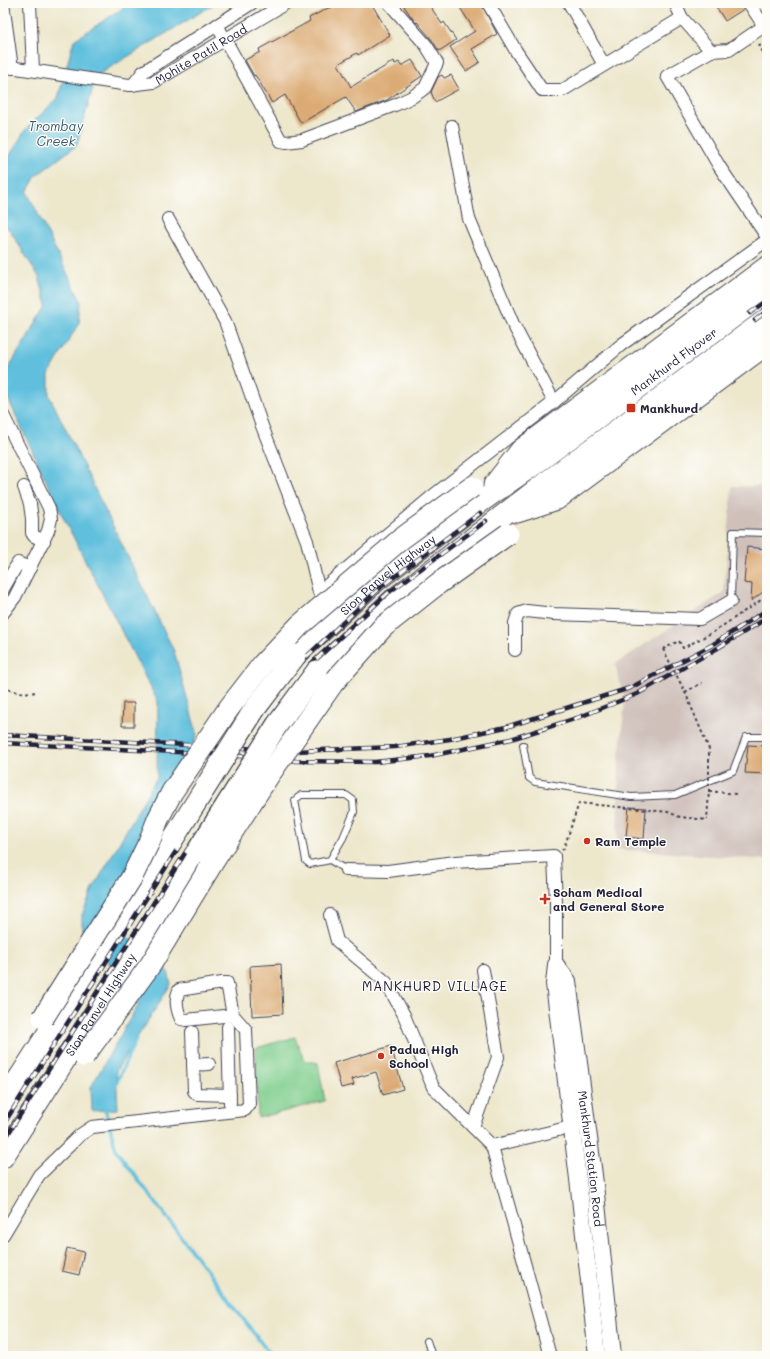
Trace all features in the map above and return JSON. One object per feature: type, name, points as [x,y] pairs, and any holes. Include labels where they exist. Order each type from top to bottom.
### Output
[{"type":"highway","points":[[3,1103],[24,1071],[43,1018],[132,877],[172,792],[229,708],[263,664],[300,625],[401,539],[478,493],[526,458],[767,267]]},
{"type":"highway","name":"Mankhurd Flyover","points":[[526,458],[767,292]]},
{"type":"highway","name":"Mankhurd Flyover","points":[[551,491],[767,320]]},
{"type":"highway","points":[[46,1089],[84,1056],[151,964],[262,784],[333,683],[383,627],[439,583],[504,526],[551,491],[767,344]]},
{"type":"highway","name":"Sion Panvel Highway","points":[[24,1071],[254,710],[296,655],[376,580],[478,493]]},
{"type":"highway","name":"Sion Panvel Highway","points":[[3,1157],[277,725],[317,671],[394,599],[468,543],[504,526]]},
{"type":"street","points":[[3,3],[5,69]]},
{"type":"street","points":[[30,3],[33,70]]},
{"type":"street","name":"Mohite Patil Road","points":[[5,69],[33,70],[129,85],[154,82],[255,20],[286,3]]},
{"type":"street","points":[[217,24],[281,141],[286,142],[302,140],[395,105],[412,97],[425,88],[437,63],[426,45],[388,3]]},
{"type":"street","points":[[488,3],[516,51],[542,90],[563,90],[682,18]]},
{"type":"street","points":[[569,3],[604,65]]},
{"type":"street","points":[[675,3],[682,18],[711,51]]},
{"type":"street","points":[[168,219],[225,321],[262,426],[307,541],[319,592],[430,498],[554,402],[621,345],[767,238],[719,166],[667,76],[711,51],[729,50],[762,28],[749,3]]},
{"type":"street","points":[[133,85],[143,72],[249,5],[255,20]]},
{"type":"street","points":[[189,42],[197,56]]},
{"type":"street","points":[[452,126],[469,220],[513,324],[554,402]]},
{"type":"street","points":[[3,415],[48,508],[51,519],[44,541],[15,597],[3,613]]},
{"type":"street","points":[[24,487],[30,504],[32,533],[34,536],[44,541]]},
{"type":"street","points":[[3,589],[20,559],[30,568]]},
{"type":"street","points":[[514,650],[515,623],[518,614],[527,611],[554,614],[700,619],[731,601]]},
{"type":"street","points":[[346,870],[388,871],[455,862],[554,856]]},
{"type":"street","name":"Mankhurd Station Road","points":[[554,856],[556,965],[568,981],[579,1125],[579,1187],[597,1356]]},
{"type":"street","points":[[330,915],[337,941],[386,982],[404,1015],[433,1087],[492,1146],[550,1356]]},
{"type":"street","points":[[473,1126],[498,1057],[483,970]]},
{"type":"street","points":[[3,1235],[39,1175],[80,1135],[92,1127],[245,1110],[249,1104],[246,1030],[234,1015],[227,983],[179,990],[176,995],[178,1013],[182,1019],[186,1020],[234,1015]]},
{"type":"street","points":[[228,1027],[230,1112]]},
{"type":"street","points":[[192,1032],[194,1091],[197,1094],[230,1095]]},
{"type":"street","points":[[192,1064],[209,1064]]},
{"type":"street","points":[[492,1146],[579,1125]]},
{"type":"street","name":"Mankhurd Station Road","points":[[579,1125],[596,1191],[613,1356]]},
{"type":"lane","points":[[731,601],[733,532],[767,533]]},
{"type":"lane","points":[[523,746],[529,778],[535,782],[631,797],[675,795],[733,771],[746,737],[767,737]]},
{"type":"lane","points":[[330,860],[343,838],[354,812],[353,800],[346,795],[301,795],[295,800],[306,861],[310,864],[330,860],[346,870]]},
{"type":"lane","points":[[427,1341],[432,1356]]},
{"type":"path","points":[[762,28],[767,61]]},
{"type":"path","points":[[554,856],[564,848],[579,803],[668,812],[680,817],[707,820],[709,749],[685,692],[663,649],[679,641],[683,648],[715,632],[767,596]]},
{"type":"path","points":[[685,692],[702,683]]},
{"type":"path","points":[[3,687],[24,694],[38,692]]},
{"type":"path","points":[[709,791],[736,794]]},
{"type":"shaded area","points":[[732,486],[767,486],[767,860],[617,849],[619,756],[625,702],[615,664],[724,592]]},
{"type":"green space","points":[[295,1037],[304,1060],[318,1063],[325,1101],[258,1118],[256,1048]]},
{"type":"water","name":"Trombay Creek","points":[[131,3],[216,3],[96,76],[77,145],[36,176],[27,192],[81,301],[79,323],[49,374],[49,395],[174,651],[197,734],[179,786],[112,923],[168,972],[171,984],[116,1071],[118,1109],[92,1111],[91,1087],[140,1001],[82,930],[82,915],[94,887],[157,777],[158,702],[63,517],[3,388],[3,377],[47,305],[39,277],[9,229],[3,225],[3,167],[25,130],[58,98],[74,40]]},
{"type":"building","points":[[340,3],[371,3],[390,35],[358,55],[357,53],[338,64],[351,87],[394,61],[395,64],[399,62],[401,66],[412,60],[422,76],[387,100],[356,112],[346,97],[301,123],[285,95],[272,103],[245,60],[260,52],[259,49],[310,21],[309,18]]},
{"type":"building","points":[[402,3],[428,3],[442,24],[444,22],[456,40],[439,51]]},
{"type":"building","points":[[457,3],[481,3],[497,34],[472,49],[480,62],[466,71],[450,47],[475,31]]},
{"type":"building","points":[[714,3],[740,3],[744,9],[725,21]]},
{"type":"building","points":[[442,75],[444,78],[451,75],[459,89],[435,102],[431,92],[438,77]]},
{"type":"building","points":[[747,547],[767,549],[767,589],[751,601],[752,584],[744,583]]},
{"type":"building","points":[[123,703],[134,703],[134,726],[122,726]]},
{"type":"building","points":[[748,745],[767,746],[767,774],[745,773]]},
{"type":"building","points":[[629,807],[646,808],[644,839],[626,837]]},
{"type":"building","points":[[281,964],[283,1014],[252,1016],[250,966]]},
{"type":"building","points":[[391,1046],[403,1089],[383,1095],[376,1072],[352,1079],[354,1085],[341,1088],[334,1063]]},
{"type":"building","points":[[67,1248],[84,1252],[79,1275],[62,1271]]},
{"type":"waterway","points":[[115,1086],[136,1039]]},
{"type":"waterway","points":[[106,1106],[105,1108],[116,1150],[271,1356]]},
{"type":"railway","points":[[750,313],[767,301]]},
{"type":"railway","points":[[755,320],[767,311]]},
{"type":"railway","points":[[3,1125],[262,715],[303,660],[382,586],[480,513]]},
{"type":"railway","points":[[3,1142],[269,720],[310,665],[388,593],[486,521]]},
{"type":"railway","points":[[3,735],[296,751],[395,747],[450,739],[506,727],[630,688],[712,645],[767,610]]},
{"type":"railway","points":[[3,743],[215,754],[296,761],[375,762],[430,756],[511,739],[577,718],[637,694],[767,618]]},
{"type":"place","name":"Mankhurd","points":[[631,408]]},
{"type":"place","name":"Ram Temple","points":[[587,841]]},
{"type":"place","name":"Soham Medical and General Store","points":[[545,899]]},
{"type":"place","name":"Padua High School","points":[[381,1056]]},
{"type":"district","name":"MANKHURD VILLAGE","points":[[435,985]]}]
